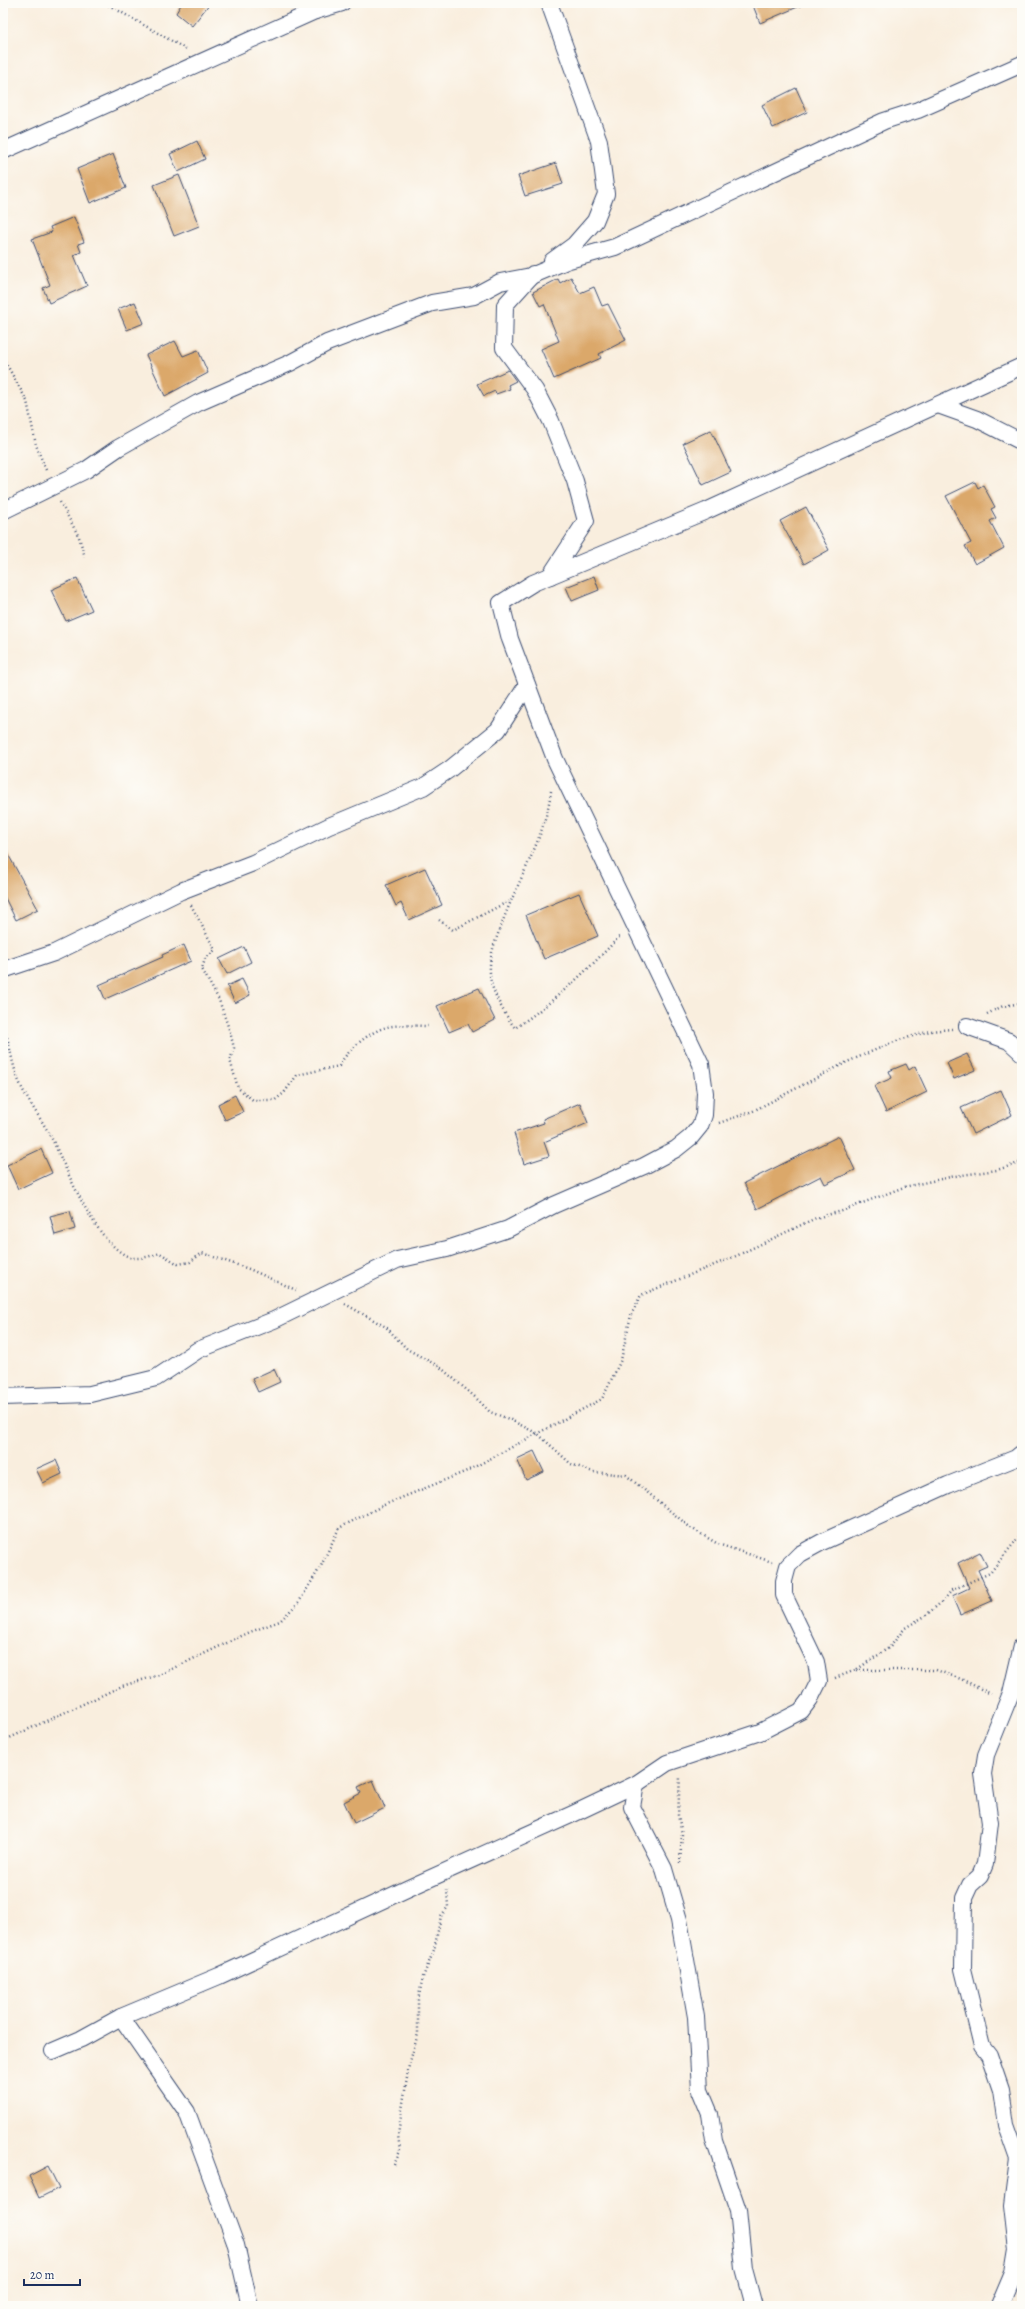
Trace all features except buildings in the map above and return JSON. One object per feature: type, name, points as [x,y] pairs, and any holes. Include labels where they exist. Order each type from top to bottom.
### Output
[{"type":"street","points":[[3,151],[206,60],[319,7],[342,3]]},
{"type":"street","points":[[549,3],[600,141],[606,194],[595,221],[574,245],[531,276],[505,305],[504,348],[535,390],[551,421],[575,481],[586,521],[550,576]]},
{"type":"street","points":[[3,511],[53,487],[198,403],[290,364],[326,343],[432,303],[474,296],[500,282],[531,276],[569,260],[615,247],[884,122],[918,110],[1022,64]]},
{"type":"street","points":[[3,1397],[90,1394],[156,1378],[198,1350],[274,1320],[398,1260],[447,1249],[508,1229],[554,1205],[644,1166],[676,1149],[691,1137],[700,1126],[705,1104],[701,1064],[555,759],[510,639],[501,603],[533,583],[706,511],[1022,366]]},
{"type":"street","points":[[938,405],[977,419],[1022,442]]},
{"type":"street","points":[[3,970],[54,953],[182,891],[253,863],[329,826],[423,787],[450,770],[498,730],[527,685]]},
{"type":"street","points":[[967,1026],[1009,1041],[1022,1053]]},
{"type":"street","points":[[53,2050],[81,2039],[121,2017],[219,1976],[636,1784],[667,1763],[760,1732],[782,1722],[800,1711],[810,1699],[819,1681],[816,1662],[784,1595],[784,1581],[788,1566],[800,1554],[822,1542],[948,1485],[1016,1458],[1022,1454]]},
{"type":"street","points":[[999,2306],[1013,2273],[1017,2249],[1012,2205],[1018,2159],[1006,2125],[1001,2090],[989,2056],[982,2046],[963,1969],[964,1898],[970,1885],[980,1876],[985,1864],[990,1823],[983,1774],[986,1755],[1003,1709],[1011,1693],[1022,1646]]},
{"type":"street","points":[[636,1784],[632,1807],[664,1869],[679,1920],[696,2017],[696,2052],[700,2090],[738,2210],[744,2269],[754,2306]]},
{"type":"street","points":[[121,2017],[187,2112],[236,2245],[250,2306]]},
{"type":"path","points":[[105,3],[206,60]]},
{"type":"path","points":[[3,358],[27,401],[36,445],[64,512],[79,537],[85,557]]},
{"type":"path","points":[[551,788],[538,839],[510,900],[490,955],[490,975],[503,1012],[515,1028],[538,1013],[586,972],[633,923]]},
{"type":"path","points":[[182,891],[186,895],[215,950],[205,959],[202,969],[219,1000],[230,1032],[234,1048],[230,1060],[238,1088],[254,1100],[275,1100],[284,1093],[297,1075],[339,1066],[343,1058],[356,1045],[387,1027],[428,1026]]},
{"type":"path","points":[[439,920],[453,930],[510,900]]},
{"type":"path","points":[[700,1126],[711,1125],[753,1111],[847,1062],[899,1040],[930,1031],[947,1031],[967,1026],[976,1023],[988,1013],[1003,1006],[1022,1003]]},
{"type":"path","points":[[3,1026],[16,1075],[28,1104],[50,1136],[80,1197],[113,1247],[129,1257],[150,1256],[160,1252],[178,1264],[190,1262],[202,1253],[249,1269],[276,1283],[319,1298],[343,1304],[365,1314],[386,1327],[407,1349],[440,1367],[475,1396],[490,1412],[509,1419],[538,1434],[571,1464],[593,1472],[626,1475],[691,1528],[718,1544],[749,1556],[788,1566]]},
{"type":"path","points":[[3,1741],[122,1686],[159,1675],[250,1632],[280,1621],[299,1602],[321,1566],[339,1528],[384,1505],[467,1471],[538,1434],[565,1417],[602,1399],[621,1360],[632,1315],[641,1295],[736,1256],[816,1218],[842,1211],[904,1187],[955,1176],[997,1170],[1022,1162]]},
{"type":"path","points":[[819,1681],[833,1679],[856,1670],[890,1647],[905,1628],[925,1616],[942,1602],[952,1590],[990,1573],[1022,1533]]},
{"type":"path","points":[[856,1670],[936,1670],[989,1692],[1003,1709]]},
{"type":"path","points":[[680,1867],[682,1834],[678,1815],[678,1792],[682,1758]]},
{"type":"path","points":[[394,2165],[400,2151],[398,2135],[409,2065],[418,2034],[418,2000],[423,1977],[434,1950],[441,1916],[448,1907],[446,1892],[451,1869]]}]
